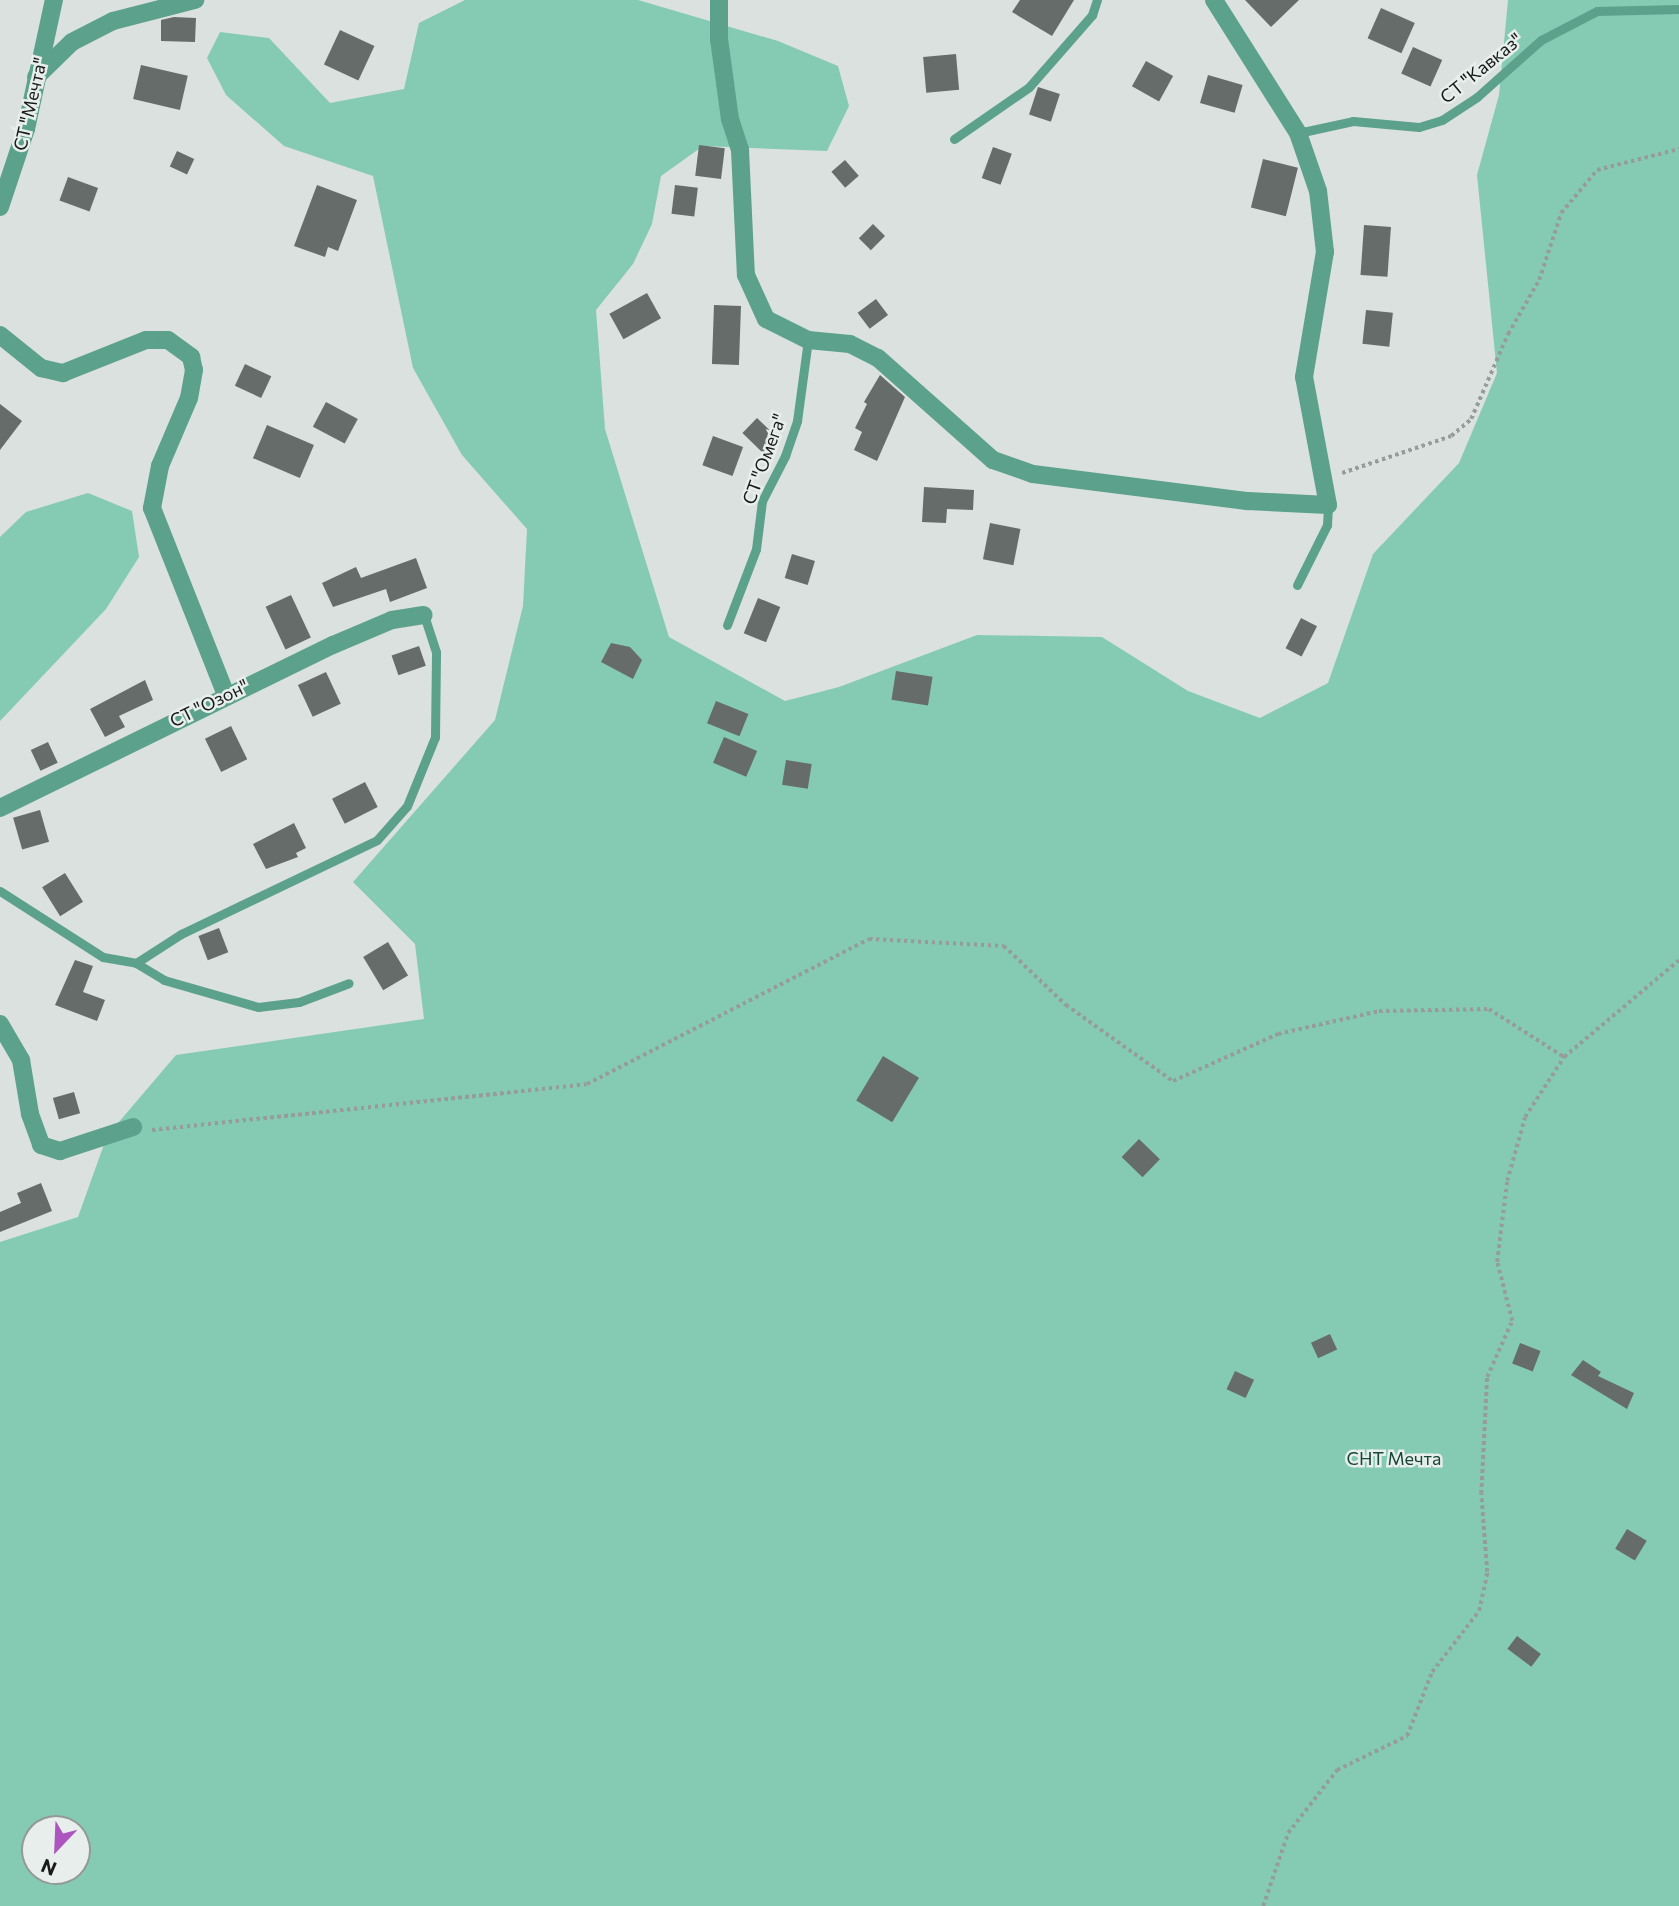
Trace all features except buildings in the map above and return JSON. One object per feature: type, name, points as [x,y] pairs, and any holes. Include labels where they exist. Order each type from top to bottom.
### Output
[{"type":"street","name":"СТ \"Мечта\"","points":[[0,207],[21,147],[54,0]]},
{"type":"street","points":[[36,77],[72,42],[113,21],[195,0]]},
{"type":"street","points":[[719,0],[719,39],[730,119],[740,150],[746,275],[766,319],[808,340],[850,344],[878,358],[993,460],[1033,474],[1248,501],[1328,505],[1304,377],[1325,252],[1318,191],[1298,134],[1214,0]]},
{"type":"street","points":[[0,335],[41,368],[63,373],[146,340],[168,340],[191,357],[194,370],[189,398],[160,466],[152,509],[226,695]]},
{"type":"street","name":"СТ \"Озон\"","points":[[0,808],[226,695],[392,620],[424,615]]},
{"type":"street","points":[[0,1024],[21,1060],[30,1114],[41,1145],[60,1151],[133,1128]]},
{"type":"lane","points":[[954,139],[1029,87],[1092,15],[1097,0]]},
{"type":"lane","name":"СТ \"Кавказ\"","points":[[1298,134],[1353,121],[1419,127],[1442,120],[1477,97],[1541,40],[1597,11],[1679,9]]},
{"type":"lane","name":"СТ \"Омега\"","points":[[727,625],[756,550],[762,501],[785,456],[797,421],[808,340]]},
{"type":"lane","points":[[1297,585],[1328,524],[1328,505]]},
{"type":"lane","points":[[136,963],[181,933],[377,840],[407,806],[435,737],[436,652],[424,615]]},
{"type":"lane","points":[[0,891],[103,957],[136,963],[164,980],[258,1007],[299,1002],[349,983]]},
{"type":"path","points":[[1324,479],[1451,436],[1471,419],[1508,334],[1539,280],[1561,213],[1597,170],[1679,149]]},
{"type":"path","points":[[133,1128],[150,1130],[587,1084],[869,939],[1004,946],[1066,1005],[1173,1081],[1278,1034],[1379,1010],[1489,1009],[1564,1057]]},
{"type":"path","points":[[1263,1906],[1288,1833],[1337,1770],[1407,1736],[1432,1672],[1479,1611],[1487,1572],[1481,1494],[1487,1377],[1512,1321],[1497,1262],[1507,1181],[1525,1117],[1564,1057],[1679,960]]},
{"type":"green space","name":"СНТ Мечта","points":[[465,0],[638,0],[778,41],[838,66],[849,106],[827,151],[703,146],[661,176],[652,224],[633,264],[596,310],[605,429],[669,637],[785,701],[839,687],[977,635],[1102,637],[1188,691],[1260,718],[1328,683],[1373,554],[1459,463],[1497,373],[1477,175],[1499,95],[1508,0],[1679,0],[1679,1906],[0,1906],[0,1242],[78,1217],[107,1136],[176,1055],[424,1019],[415,944],[353,882],[495,720],[523,606],[527,529],[462,455],[413,368],[373,176],[284,146],[226,95],[207,58],[220,32],[269,38],[330,103],[404,89],[419,23]]},
{"type":"green space","points":[[88,493],[132,511],[139,557],[106,609],[0,721],[0,537],[26,512]]}]
